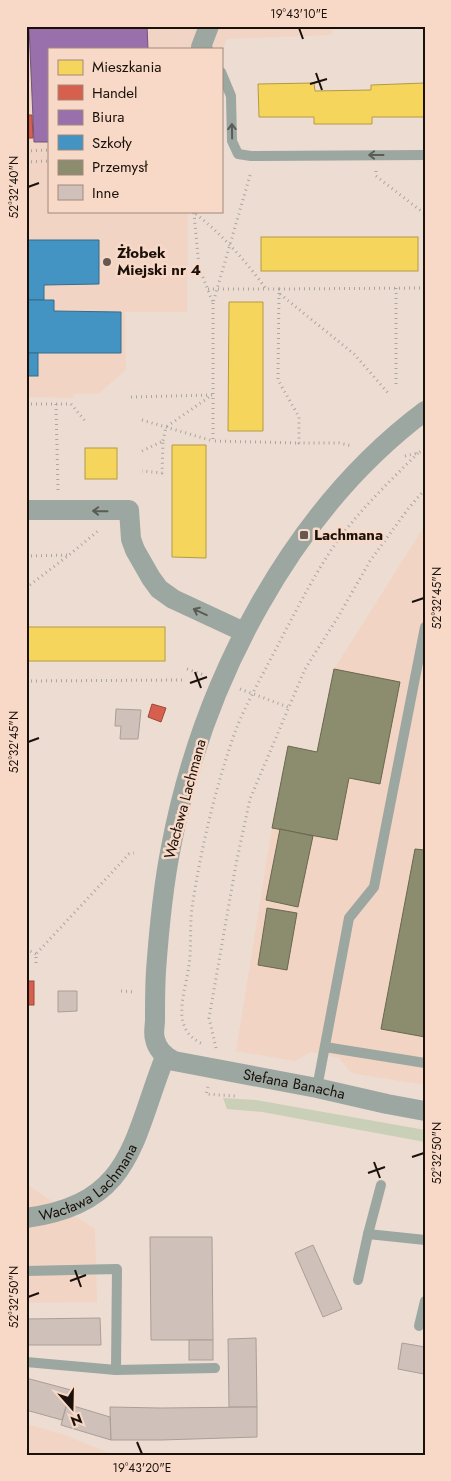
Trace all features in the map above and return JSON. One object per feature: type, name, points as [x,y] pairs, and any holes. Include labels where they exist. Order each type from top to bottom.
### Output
[{"type":"street","points":[[202,48],[209,26]]},
{"type":"street","name":"Wacława Lachmana","points":[[26,1218],[65,1210],[94,1195],[115,1177],[125,1163],[135,1142],[165,1057],[154,1038],[154,998],[161,915],[170,847],[189,773],[202,732],[224,675],[244,632],[263,598],[304,536],[343,486],[376,451],[425,411]]},
{"type":"street","points":[[26,510],[129,510],[131,538],[135,550],[159,589],[173,599],[244,632]]},
{"type":"street","name":"Stefana Banacha","points":[[165,1057],[425,1111]]},
{"type":"lane","points":[[222,74],[231,96],[232,141],[238,154],[251,156],[425,155]]},
{"type":"lane","points":[[317,1088],[349,918],[374,887],[425,627]]},
{"type":"lane","points":[[324,1047],[425,1064]]},
{"type":"lane","points":[[358,1280],[381,1185]]},
{"type":"lane","points":[[368,1234],[425,1240]]},
{"type":"lane","points":[[26,1271],[117,1269],[116,1370]]},
{"type":"lane","points":[[419,1326],[425,1301]]},
{"type":"lane","points":[[26,1362],[116,1370],[215,1368]]},
{"type":"path","points":[[26,151],[48,150]]},
{"type":"path","points":[[375,155],[376,176],[425,214]]},
{"type":"path","points":[[213,440],[213,303],[250,176],[251,156]]},
{"type":"path","points":[[26,162],[48,161]]},
{"type":"path","points":[[193,212],[230,247],[256,275],[266,289]]},
{"type":"path","points":[[193,212],[199,267],[213,303]]},
{"type":"path","points":[[208,289],[424,287]]},
{"type":"path","points":[[396,288],[396,388]]},
{"type":"path","points":[[279,289],[278,380],[299,417],[299,443]]},
{"type":"path","points":[[280,294],[354,354],[389,394]]},
{"type":"path","points":[[131,398],[212,395]]},
{"type":"path","points":[[142,471],[162,473],[162,441],[166,427],[212,395]]},
{"type":"path","points":[[26,404],[71,404],[86,422]]},
{"type":"path","points":[[56,404],[58,492]]},
{"type":"path","points":[[142,420],[213,440],[338,444],[376,451]]},
{"type":"path","points":[[142,451],[162,441]]},
{"type":"path","points":[[216,1048],[189,1036],[183,1024],[181,1013],[189,964],[192,904],[203,848],[221,776],[236,730],[314,576],[342,536],[372,499],[418,453]]},
{"type":"path","points":[[236,1096],[206,1094],[216,1048],[209,1018],[236,864],[250,799],[305,669],[370,561],[425,489]]},
{"type":"path","points":[[26,588],[98,530]]},
{"type":"path","points":[[26,556],[69,555]]},
{"type":"path","points":[[26,681],[182,680]]},
{"type":"path","points":[[36,963],[36,954],[129,854],[134,853]]},
{"type":"path","points":[[26,949],[36,954]]},
{"type":"shaded area","name":"Żłobek Miejski nr 4","points":[[26,26],[331,26],[332,35],[226,39],[222,55],[222,48],[48,48],[48,212],[188,212],[187,312],[125,312],[126,370],[98,394],[75,394],[73,398],[26,397]]},
{"type":"shaded area","points":[[425,525],[425,1085],[351,1073],[339,1058],[311,1052],[295,1061],[236,1051],[272,828],[288,746],[318,752],[334,669]]},
{"type":"shaded area","points":[[26,1184],[95,1229],[97,1302],[26,1303]]},
{"type":"shaded area","points":[[26,1424],[62,1434],[114,1455],[26,1455]]},
{"type":"green space","points":[[223,1098],[256,1100],[425,1130],[425,1142],[262,1112],[227,1109]]},
{"type":"building: Mieszkania","points":[[314,83],[315,91],[371,90],[371,85],[425,83],[425,117],[372,117],[372,124],[314,124],[314,117],[259,117],[258,84]]},
{"type":"building: Mieszkania","points":[[261,237],[418,237],[418,271],[261,271]]},
{"type":"building: Mieszkania","points":[[229,302],[263,302],[263,431],[228,431]]},
{"type":"building: Mieszkania","points":[[172,445],[206,445],[206,558],[172,557]]},
{"type":"building: Mieszkania","points":[[85,448],[117,448],[117,479],[85,479]]},
{"type":"building: Mieszkania","points":[[26,627],[165,627],[165,661],[26,661]]},
{"type":"building: Handel","points":[[26,115],[32,115],[33,138],[26,138]]},
{"type":"building: Handel","points":[[152,704],[166,708],[161,722],[148,717]]},
{"type":"building: Handel","points":[[26,981],[34,981],[34,1005],[26,1005]]},
{"type":"building: Biura","points":[[29,26],[147,26],[148,48],[48,48],[48,142],[34,142]]},
{"type":"building: Szkoły","points":[[26,240],[99,240],[99,284],[44,285],[44,300],[26,300]]},
{"type":"building: Szkoły","points":[[26,300],[54,300],[54,311],[121,312],[121,353],[26,353]]},
{"type":"building: Szkoły","points":[[26,353],[38,353],[38,376],[26,376]]},
{"type":"building: Przemysł","points":[[334,669],[400,682],[380,784],[349,778],[337,840],[272,828],[288,746],[317,752]]},
{"type":"building: Przemysł","points":[[280,829],[313,836],[298,907],[266,900]]},
{"type":"building: Przemysł","points":[[415,849],[425,850],[425,1037],[381,1029]]},
{"type":"building: Przemysł","points":[[267,908],[297,913],[287,970],[258,965]]},
{"type":"building: Inne","points":[[116,709],[141,710],[138,739],[120,739],[121,726],[115,726]]},
{"type":"building: Inne","points":[[58,991],[77,991],[77,1011],[58,1012]]},
{"type":"building: Inne","points":[[150,1237],[212,1237],[213,1340],[151,1340]]},
{"type":"building: Inne","points":[[313,1245],[342,1309],[323,1317],[295,1253]]},
{"type":"building: Inne","points":[[100,1318],[101,1345],[26,1345],[26,1319]]},
{"type":"building: Inne","points":[[256,1338],[257,1407],[229,1407],[228,1339]]},
{"type":"building: Inne","points":[[189,1340],[213,1340],[213,1360],[189,1360]]},
{"type":"building: Inne","points":[[402,1343],[425,1347],[424,1374],[398,1369]]},
{"type":"building: Inne","points":[[26,1378],[71,1390],[62,1420],[26,1410]]},
{"type":"building: Inne","points":[[67,1404],[110,1417],[111,1440],[61,1425]]},
{"type":"building: Inne","points":[[110,1407],[257,1407],[257,1437],[111,1440]]},
{"type":"place","name":"Żłobek Miejski nr 4","points":[[107,262]]},
{"type":"place","name":"Lachmana","points":[[304,535]]}]
